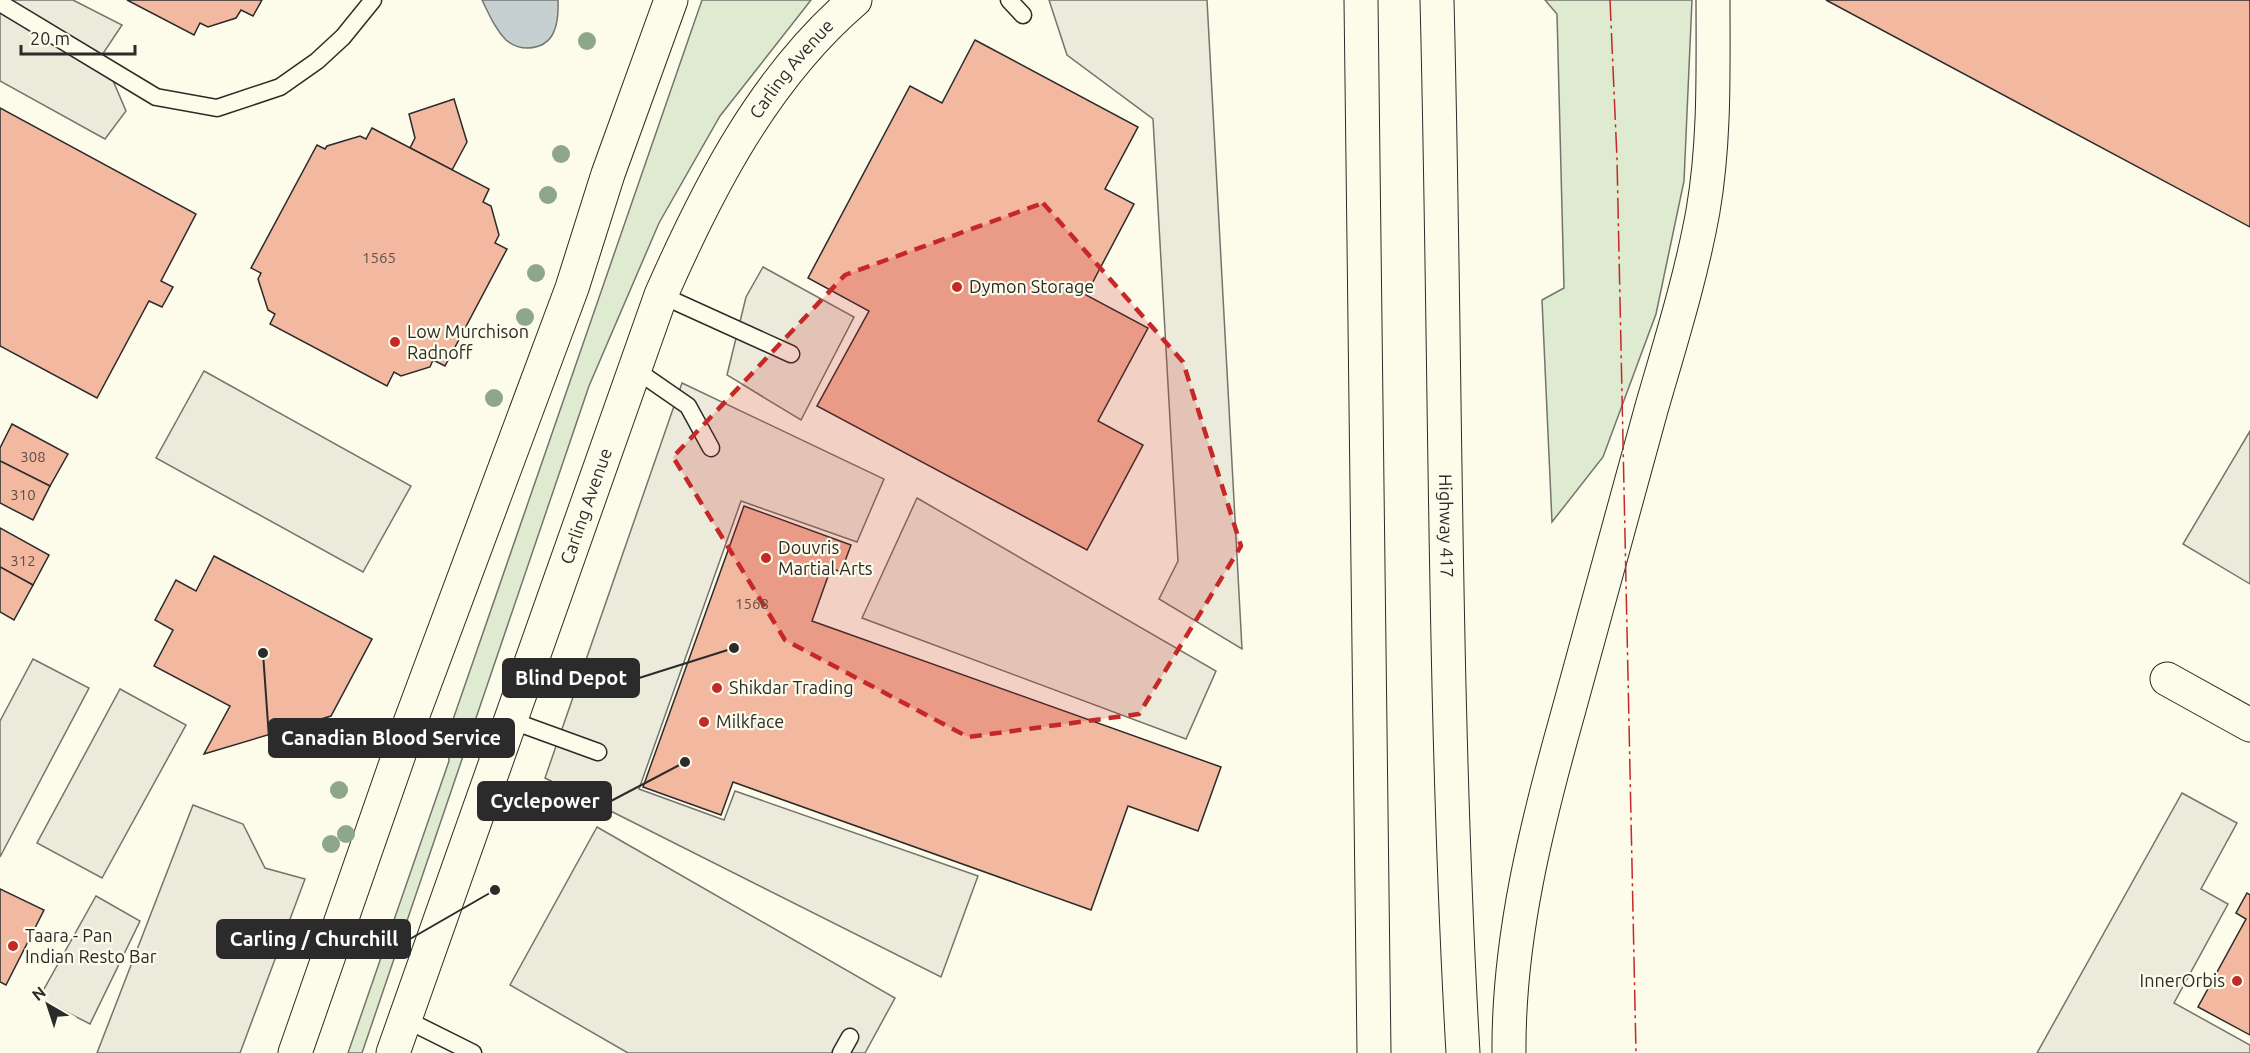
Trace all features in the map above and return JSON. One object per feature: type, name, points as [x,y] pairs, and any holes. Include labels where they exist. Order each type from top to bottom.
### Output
[{"type":"main road","points":[[295,1053],[411,720],[573,288],[608,174],[671,0]]},
{"type":"main road","name":"Carling Avenue","points":[[393,1053],[633,368],[661,295],[710,189],[738,142],[815,40],[855,0]]},
{"type":"main road","points":[[1361,0],[1374,1053]]},
{"type":"main road","name":"Highway 417","points":[[1437,0],[1444,271],[1447,618],[1456,932],[1463,1053]]},
{"type":"main road","points":[[1509,1053],[1509,1026],[1523,903],[1542,806],[1683,295],[1702,211],[1710,162],[1713,0]]},
{"type":"main road","points":[[2167,679],[2250,724]]},
{"type":"lane","points":[[0,3],[156,97],[217,108],[280,87],[317,61],[344,37],[373,0]]},
{"type":"lane","points":[[1009,0],[1023,15]]},
{"type":"lane","points":[[661,295],[790,354]]},
{"type":"lane","points":[[633,368],[688,406],[711,448]]},
{"type":"lane","points":[[510,720],[598,753]]},
{"type":"lane","points":[[405,1019],[472,1053]]},
{"type":"lane","points":[[840,1053],[850,1037]]},
{"type":"highlighted area","points":[[1043,203],[1183,362],[1241,546],[1139,714],[968,737],[785,640],[673,457],[845,275]]},
{"type":"green space","points":[[702,0],[811,0],[720,116],[659,223],[589,386],[362,1053],[348,1053],[449,761],[448,734]]},
{"type":"green space","points":[[1545,0],[1692,0],[1684,181],[1656,314],[1603,457],[1552,522],[1542,300],[1564,288],[1557,14]]},
{"type":"shaded area","points":[[0,0],[73,0],[122,25],[102,55],[126,111],[105,139],[0,81]]},
{"type":"shaded area","points":[[482,0],[558,0],[558,17],[554,33],[550,39],[537,47],[525,48],[514,45],[506,40],[499,31]]},
{"type":"shaded area","points":[[1049,0],[1207,0],[1242,649],[1159,599],[1178,561],[1153,119],[1067,55]]},
{"type":"shaded area","points":[[763,267],[854,317],[801,420],[727,375],[746,297]]},
{"type":"shaded area","points":[[204,371],[411,486],[363,572],[156,458]]},
{"type":"shaded area","points":[[682,383],[884,479],[857,542],[741,501],[639,789],[724,820],[735,791],[978,876],[941,977],[545,778]]},
{"type":"shaded area","points":[[2250,431],[2250,584],[2183,544]]},
{"type":"shaded area","points":[[917,498],[1216,671],[1186,739],[862,618]]},
{"type":"shaded area","points":[[33,659],[89,688],[0,857],[0,721]]},
{"type":"shaded area","points":[[120,689],[186,725],[102,878],[37,843]]},
{"type":"shaded area","points":[[2182,793],[2237,823],[2201,889],[2228,904],[2174,1003],[2250,1045],[2250,1053],[2037,1053]]},
{"type":"shaded area","points":[[193,805],[243,824],[265,868],[305,879],[240,1053],[97,1053]]},
{"type":"shaded area","points":[[597,827],[895,998],[865,1053],[628,1053],[510,985]]},
{"type":"shaded area","points":[[96,896],[140,921],[90,1024],[39,998]]},
{"type":"building","points":[[127,0],[262,0],[253,16],[241,10],[236,18],[208,27],[200,23],[194,35]]},
{"type":"building","points":[[1826,0],[2250,0],[2250,227]]},
{"type":"building","name":"Dymon Storage","points":[[975,40],[1138,127],[1105,189],[1134,204],[1086,295],[1148,328],[1098,421],[1143,445],[1087,550],[817,406],[869,311],[808,278],[910,86],[942,103]]},
{"type":"building","points":[[454,99],[467,142],[452,170],[410,148],[415,138],[409,114]]},
{"type":"building","points":[[0,108],[196,214],[161,281],[173,287],[162,307],[149,301],[97,398],[0,346]]},
{"type":"building","points":[[372,128],[489,189],[483,202],[491,206],[499,235],[495,243],[507,249],[445,366],[433,360],[430,367],[401,376],[394,372],[387,386],[270,324],[275,314],[268,310],[258,279],[261,273],[251,268],[317,145],[325,149],[327,146],[360,136],[366,139]]},
{"type":"building","points":[[12,424],[68,454],[50,486],[0,461],[0,448]]},
{"type":"building","points":[[0,461],[50,486],[33,520],[0,503]]},
{"type":"building","points":[[744,506],[851,545],[841,572],[831,568],[812,621],[1221,767],[1198,831],[1128,806],[1091,910],[733,782],[721,815],[643,787]]},
{"type":"building","points":[[0,528],[49,555],[33,585],[0,567]]},
{"type":"building","points":[[214,556],[372,639],[331,716],[204,754],[230,706],[154,666],[173,630],[155,620],[176,580],[196,591]]},
{"type":"building","points":[[0,567],[33,585],[14,620],[0,612]]},
{"type":"building","name":"Taara - Pan Indian Resto Bar","points":[[0,889],[44,910],[6,985],[0,982]]},
{"type":"building","points":[[2247,893],[2250,895],[2250,1035],[2198,1007],[2246,919],[2236,913]]},
{"type":"power","points":[[1610,0],[1617,159],[1636,1053]]},
{"type":"place","name":"Dymon Storage","points":[[957,287]]},
{"type":"place","name":"Low Murchison Radnoff","points":[[395,342]]},
{"type":"place","name":"Douvris Martial Arts","points":[[766,558]]},
{"type":"place","name":"Blind Depot","points":[[734,648]]},
{"type":"place","name":"Canadian Blood Service","points":[[263,653]]},
{"type":"place","name":"Shikdar Trading","points":[[717,688]]},
{"type":"place","name":"Milkface","points":[[704,722]]},
{"type":"place","name":"Cyclepower","points":[[685,762]]},
{"type":"place","name":"Carling / Churchill","points":[[495,890]]},
{"type":"place","name":"Taara - Pan Indian Resto Bar","points":[[13,946]]},
{"type":"place","name":"InnerOrbis","points":[[2237,981]]}]
